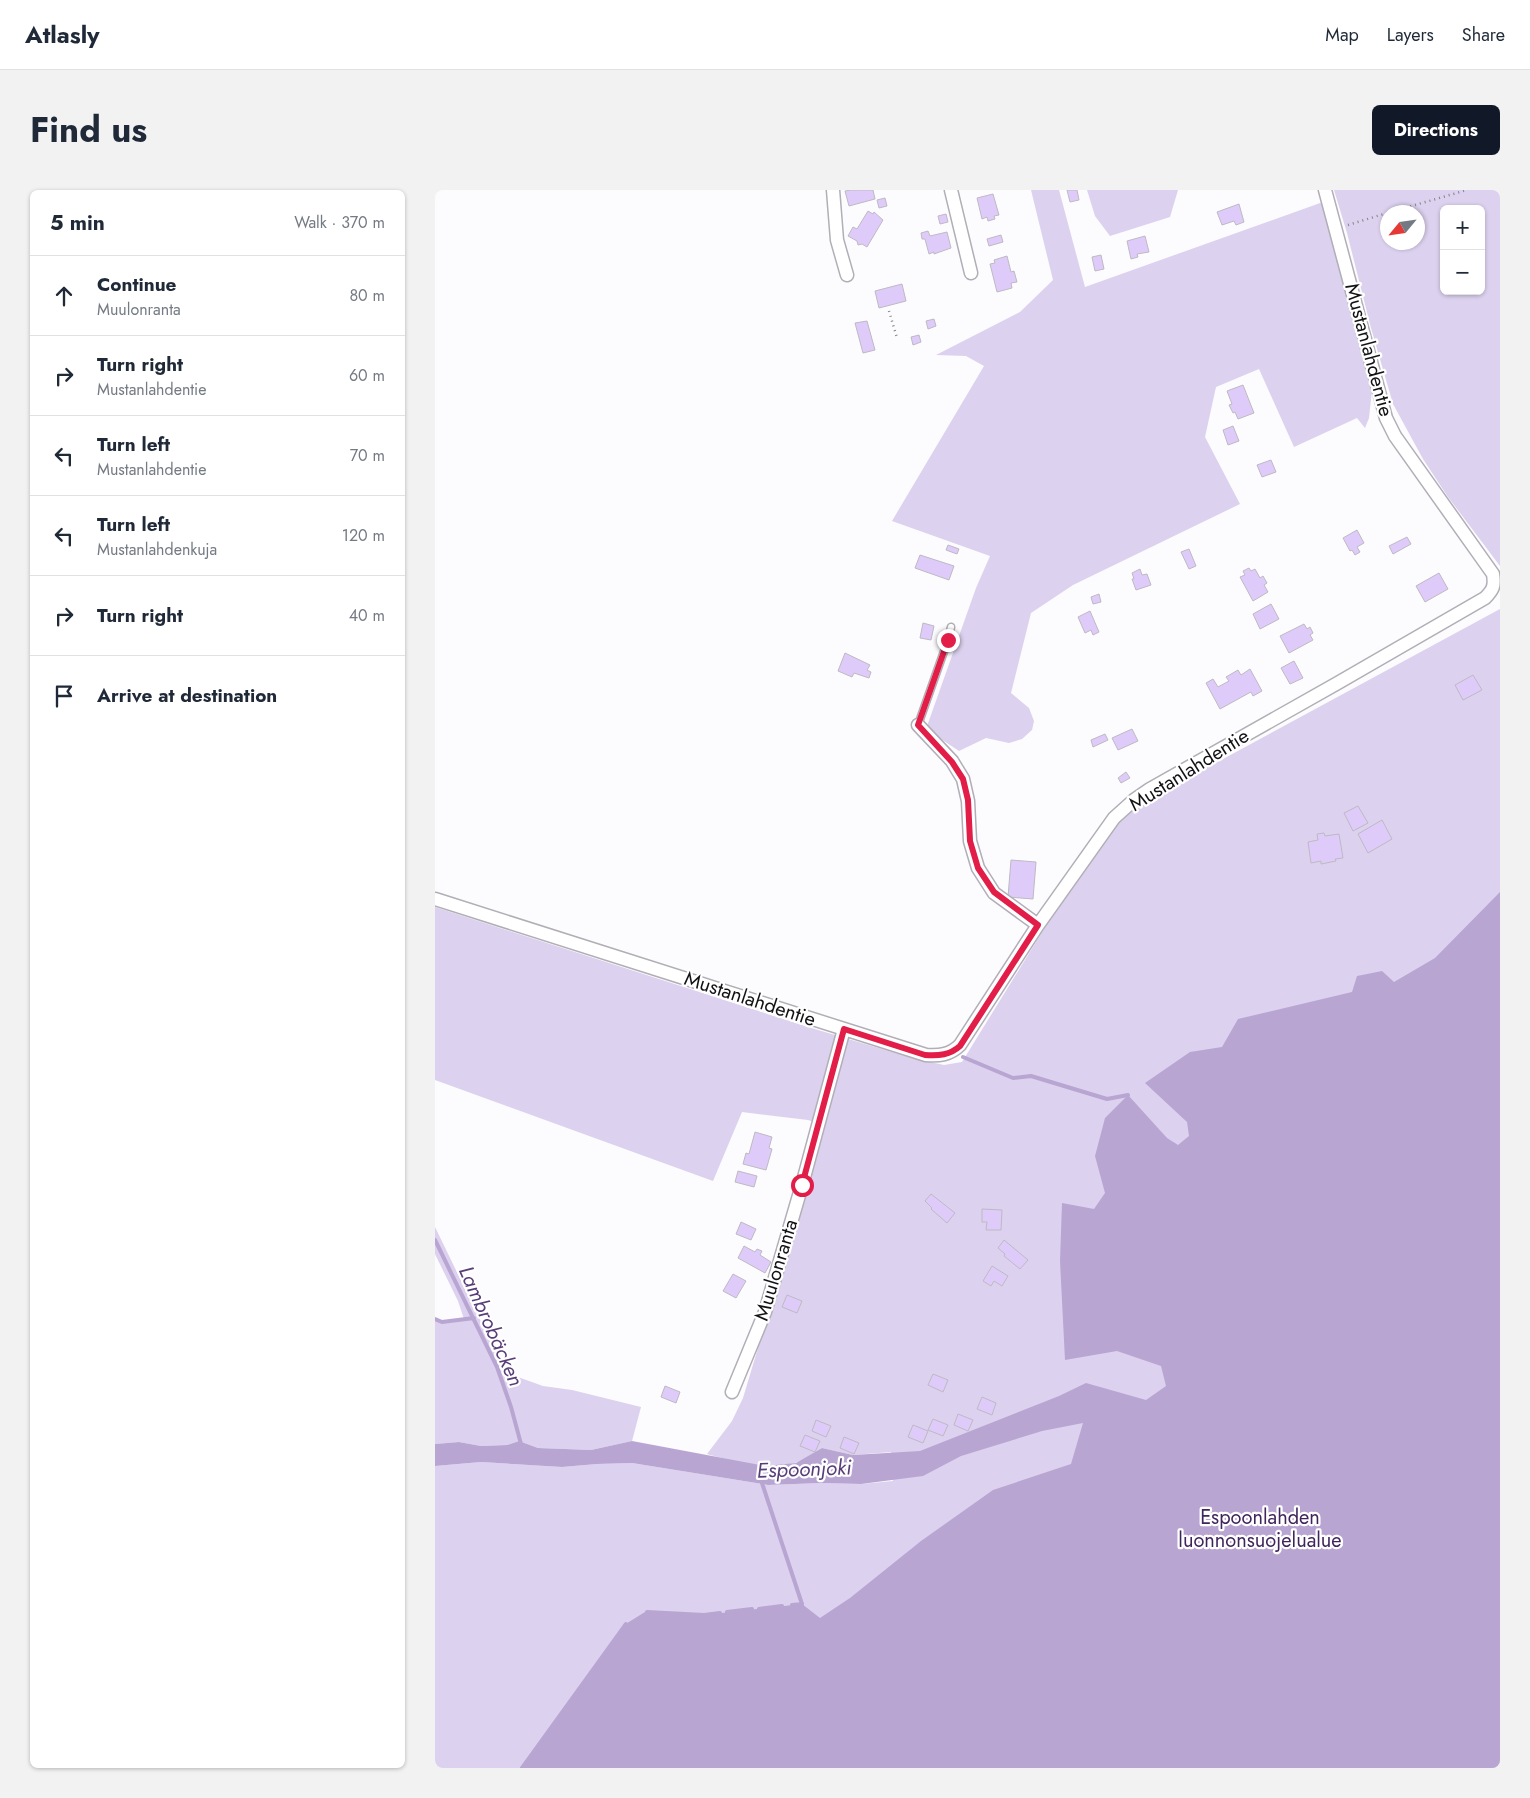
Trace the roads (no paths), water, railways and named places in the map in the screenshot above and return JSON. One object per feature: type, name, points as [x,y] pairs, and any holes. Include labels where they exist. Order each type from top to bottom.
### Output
[{"type":"street","points":[[833,190],[837,240],[847,274]]},
{"type":"street","points":[[951,190],[971,273]]},
{"type":"street","name":"Mustanlahdentie","points":[[435,899],[925,1055],[939,1056],[955,1050],[960,1046],[1038,925],[1115,818],[1134,800],[1150,789],[1485,598],[1497,584],[1493,574],[1395,436],[1386,418],[1325,190]]},
{"type":"street","points":[[918,725],[952,762],[963,779],[968,800],[970,841],[978,868],[994,892],[1038,925]]},
{"type":"street","name":"Muulonranta","points":[[732,1392],[765,1312],[844,1029]]},
{"type":"lane","points":[[918,725],[951,627]]},
{"type":"water","name":"Espoonlahden luonnonsuojelualue","points":[[1500,892],[1500,1768],[522,1768],[624,1625],[645,1612],[704,1615],[802,1604],[820,1618],[850,1598],[921,1541],[993,1490],[1071,1464],[1083,1423],[1042,1431],[961,1456],[923,1476],[861,1484],[768,1485],[632,1463],[562,1467],[481,1462],[435,1466],[435,1444],[459,1442],[481,1446],[507,1445],[519,1441],[538,1448],[591,1450],[632,1441],[766,1466],[796,1463],[822,1448],[853,1455],[920,1451],[1059,1396],[1086,1383],[1146,1400],[1166,1386],[1161,1366],[1117,1351],[1065,1360],[1060,1261],[1062,1203],[1094,1209],[1105,1193],[1095,1156],[1105,1118],[1128,1095],[1167,1138],[1178,1145],[1189,1136],[1187,1122],[1145,1083],[1190,1052],[1222,1047],[1238,1019],[1352,992],[1357,976],[1382,971],[1394,982],[1435,958]]},
{"type":"waterway","points":[[963,1057],[1013,1078],[1031,1076],[1107,1099],[1128,1095]]},
{"type":"waterway","name":"Lambrobäcken","points":[[435,1240],[497,1367],[521,1444]]},
{"type":"waterway","points":[[435,1319],[442,1322],[474,1318]]},
{"type":"waterway","name":"Espoonjoki","points":[[761,1480],[802,1604],[792,1605]]},
{"type":"waterway","points":[[759,1609],[782,1606]]},
{"type":"waterway","points":[[727,1612],[752,1609]]},
{"type":"waterway","points":[[647,1612],[704,1615],[720,1613]]},
{"type":"waterway","points":[[522,1768],[626,1624]]}]
